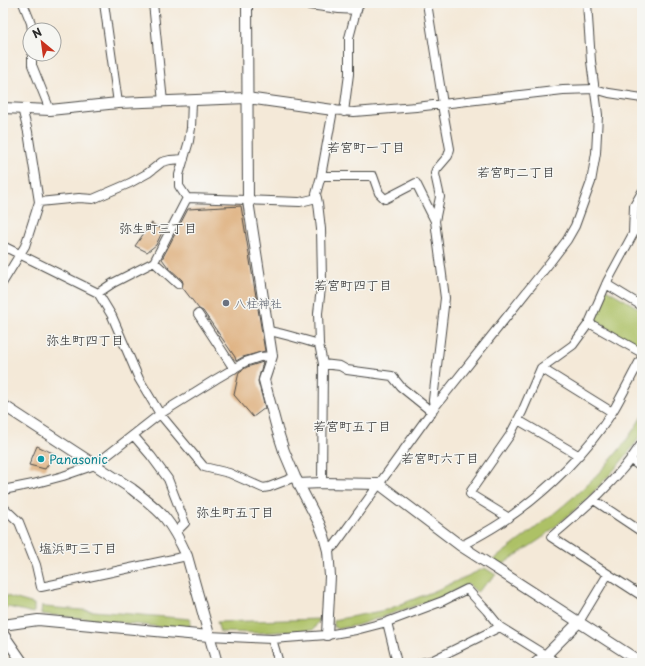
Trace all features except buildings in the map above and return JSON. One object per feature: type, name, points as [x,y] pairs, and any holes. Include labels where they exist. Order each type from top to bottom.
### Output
[{"type":"street","points":[[23,3],[31,22]]},
{"type":"street","points":[[104,3],[118,103]]},
{"type":"street","points":[[154,3],[163,102]]},
{"type":"street","points":[[247,3],[248,201],[272,356],[264,380],[284,451],[297,481],[319,523],[328,551],[330,576],[327,635]]},
{"type":"street","points":[[294,3],[339,9],[358,6],[349,38],[349,74],[344,112]]},
{"type":"street","points":[[427,3],[450,149],[448,156],[436,170],[435,174],[440,197],[435,221]]},
{"type":"street","points":[[328,551],[335,545],[433,410],[567,240],[575,226],[591,182],[596,153],[598,115],[586,3]]},
{"type":"street","points":[[32,62],[50,110]]},
{"type":"street","points":[[3,108],[50,110],[118,103],[247,98],[344,112],[443,104],[563,90],[595,89],[609,93],[642,98]]},
{"type":"street","points":[[187,198],[179,184],[179,175],[191,128],[192,101]]},
{"type":"street","points":[[3,282],[20,255],[28,238],[39,202],[28,132],[22,108]]},
{"type":"street","points":[[322,483],[322,364],[319,344],[318,313],[322,280],[321,229],[316,194],[321,176],[333,110]]},
{"type":"street","points":[[39,202],[79,198],[93,199],[130,183],[162,162],[184,159]]},
{"type":"street","points":[[321,176],[373,176],[379,193],[385,199],[416,183],[435,221],[445,298],[433,410]]},
{"type":"street","points":[[509,518],[470,494],[471,491],[510,435],[541,368],[573,345],[589,323],[606,284],[633,234],[634,206],[642,192]]},
{"type":"street","points":[[187,198],[300,202],[317,198]]},
{"type":"street","points":[[98,292],[154,262],[187,198]]},
{"type":"street","points":[[3,246],[98,292],[112,316],[139,379],[160,414],[204,467],[229,473],[263,488],[297,481],[379,484],[461,546],[642,663]]},
{"type":"street","points":[[154,262],[178,284]]},
{"type":"street","points":[[606,284],[642,306]]},
{"type":"street","points":[[198,314],[234,369]]},
{"type":"street","points":[[589,323],[642,353]]},
{"type":"street","points":[[269,331],[286,334],[319,344]]},
{"type":"street","points":[[3,490],[63,476],[95,464],[160,414],[245,362],[260,357],[272,356]]},
{"type":"street","points":[[461,546],[509,518],[529,502],[578,456],[597,434],[612,412],[642,357]]},
{"type":"street","points":[[322,364],[340,366],[347,370],[392,376],[401,387],[433,410]]},
{"type":"street","points":[[541,368],[612,412]]},
{"type":"street","points":[[3,405],[132,489],[151,504],[165,518],[187,556],[217,663]]},
{"type":"street","points":[[518,420],[578,456]]},
{"type":"street","points":[[133,435],[151,456],[170,484],[185,523],[175,533]]},
{"type":"street","points":[[642,443],[631,460],[594,500],[551,537],[642,596]]},
{"type":"street","points":[[631,460],[642,468]]},
{"type":"street","points":[[594,500],[642,532]]},
{"type":"street","points":[[3,507],[19,522],[36,565],[41,587],[187,556]]},
{"type":"street","points":[[536,663],[579,622],[608,574]]},
{"type":"street","points":[[3,625],[38,620],[209,636],[272,640],[327,635],[356,630],[387,622],[443,601],[467,589],[500,627],[558,663]]},
{"type":"street","points":[[387,622],[397,663]]},
{"type":"street","points":[[420,663],[434,662],[500,627]]},
{"type":"street","points":[[3,634],[23,663]]},
{"type":"street","points":[[272,640],[279,663]]},
{"type":"green space","points":[[606,289],[642,310],[641,350],[594,320]]},
{"type":"green space","points":[[642,416],[642,433],[633,447],[584,502],[542,538],[500,566],[492,561],[554,513],[594,478],[612,459]]},
{"type":"green space","points":[[485,568],[496,575],[477,592],[468,584],[444,596],[358,625],[337,629],[334,627],[334,620],[386,610],[437,590]]},
{"type":"green space","points":[[3,595],[34,604],[34,613],[8,607],[5,609],[3,607]]},
{"type":"green space","points":[[42,605],[45,607],[191,619],[189,630],[41,614]]},
{"type":"green space","points":[[320,619],[313,630],[257,633],[220,632],[217,622]]},
{"type":"place","name":"八柱神社","points":[[226,303]]},
{"type":"place","name":"Panasonic","points":[[41,459]]},
{"type":"district","name":"若宮町一丁目","points":[[366,146]]},
{"type":"district","name":"若宮町二丁目","points":[[516,171]]},
{"type":"district","name":"弥生町三丁目","points":[[158,227]]},
{"type":"district","name":"若宮町四丁目","points":[[353,284]]},
{"type":"district","name":"弥生町四丁目","points":[[85,339]]},
{"type":"district","name":"若宮町五丁目","points":[[352,425]]},
{"type":"district","name":"若宮町六丁目","points":[[440,457]]},
{"type":"district","name":"弥生町五丁目","points":[[235,511]]},
{"type":"district","name":"塩浜町三丁目","points":[[78,547]]}]
